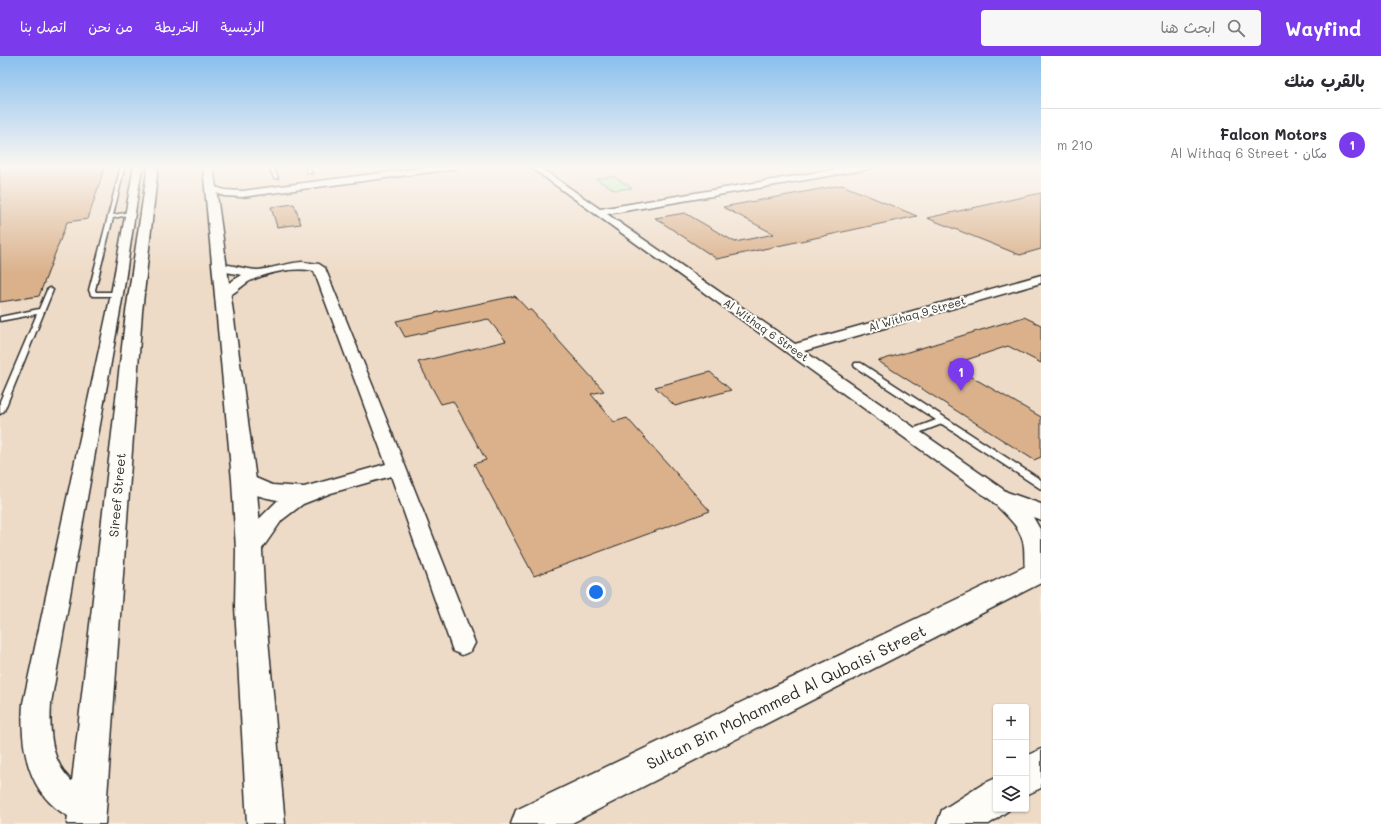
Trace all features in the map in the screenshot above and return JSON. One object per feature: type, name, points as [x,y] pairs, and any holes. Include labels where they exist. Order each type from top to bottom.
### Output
[{"type":"street","points":[[87,817],[65,797],[49,777],[38,754],[35,729],[37,703],[117,294],[131,202]]},
{"type":"street","name":"Sireef Street","points":[[87,817],[134,312],[135,202]]},
{"type":"street","points":[[212,202],[244,480],[249,550],[251,613],[266,824]]},
{"type":"street","name":"Al Withaq 6 Street","points":[[585,202],[794,349],[998,496],[1031,528],[1037,547],[1039,571]]},
{"type":"street","points":[[600,212],[659,202]]},
{"type":"street","points":[[222,295],[244,279],[262,273],[298,266],[310,265],[318,268],[397,468],[462,643]]},
{"type":"street","points":[[219,267],[234,271],[262,273]]},
{"type":"street","name":"Al Withaq 9 Street","points":[[794,349],[1041,279]]},
{"type":"street","points":[[249,550],[270,519],[286,504],[306,494],[397,468]]},
{"type":"street","points":[[244,480],[258,489],[288,495],[306,494]]},
{"type":"street","name":"Al Withaq 6 Street","points":[[998,496],[1041,512]]},
{"type":"street","name":"Sultan Bin Mohammed Al Qubaisi Street","points":[[530,824],[1039,571]]},
{"type":"street","points":[[1028,776],[1041,767]]},
{"type":"street","points":[[956,824],[993,799]]},
{"type":"lane","points":[[117,202],[110,217],[92,290],[93,294],[99,295],[117,294]]},
{"type":"lane","points":[[110,217],[130,214]]},
{"type":"lane","points":[[0,411],[50,290]]},
{"type":"lane","points":[[0,320],[41,311]]},
{"type":"lane","points":[[858,365],[1041,485]]},
{"type":"lane","points":[[910,433],[943,421]]},
{"type":"shaded area","points":[[0,202],[1041,202],[1041,824],[0,824]]},
{"type":"building","points":[[0,202],[94,202],[88,219],[67,222],[39,296],[0,302]]},
{"type":"building","points":[[751,202],[883,202],[917,216],[717,259],[655,218],[685,213],[735,242],[774,234],[723,207]]},
{"type":"building","points":[[1001,202],[1041,202],[1041,249],[1020,255],[927,218]]},
{"type":"building","points":[[294,204],[301,224],[277,227],[271,207]]},
{"type":"building","points":[[515,296],[528,310],[531,310],[604,391],[591,394],[614,422],[627,418],[710,511],[534,576],[474,464],[486,460],[453,401],[441,404],[418,362],[506,341],[488,319],[405,337],[396,321]]},
{"type":"building","points":[[1024,317],[1041,325],[1041,363],[1008,346],[951,365],[1041,417],[1041,457],[1034,460],[878,361]]},
{"type":"building","points":[[710,372],[731,390],[675,406],[655,387]]},
{"type":"place","name":"Falcon Motors","points":[[961,391]]}]
